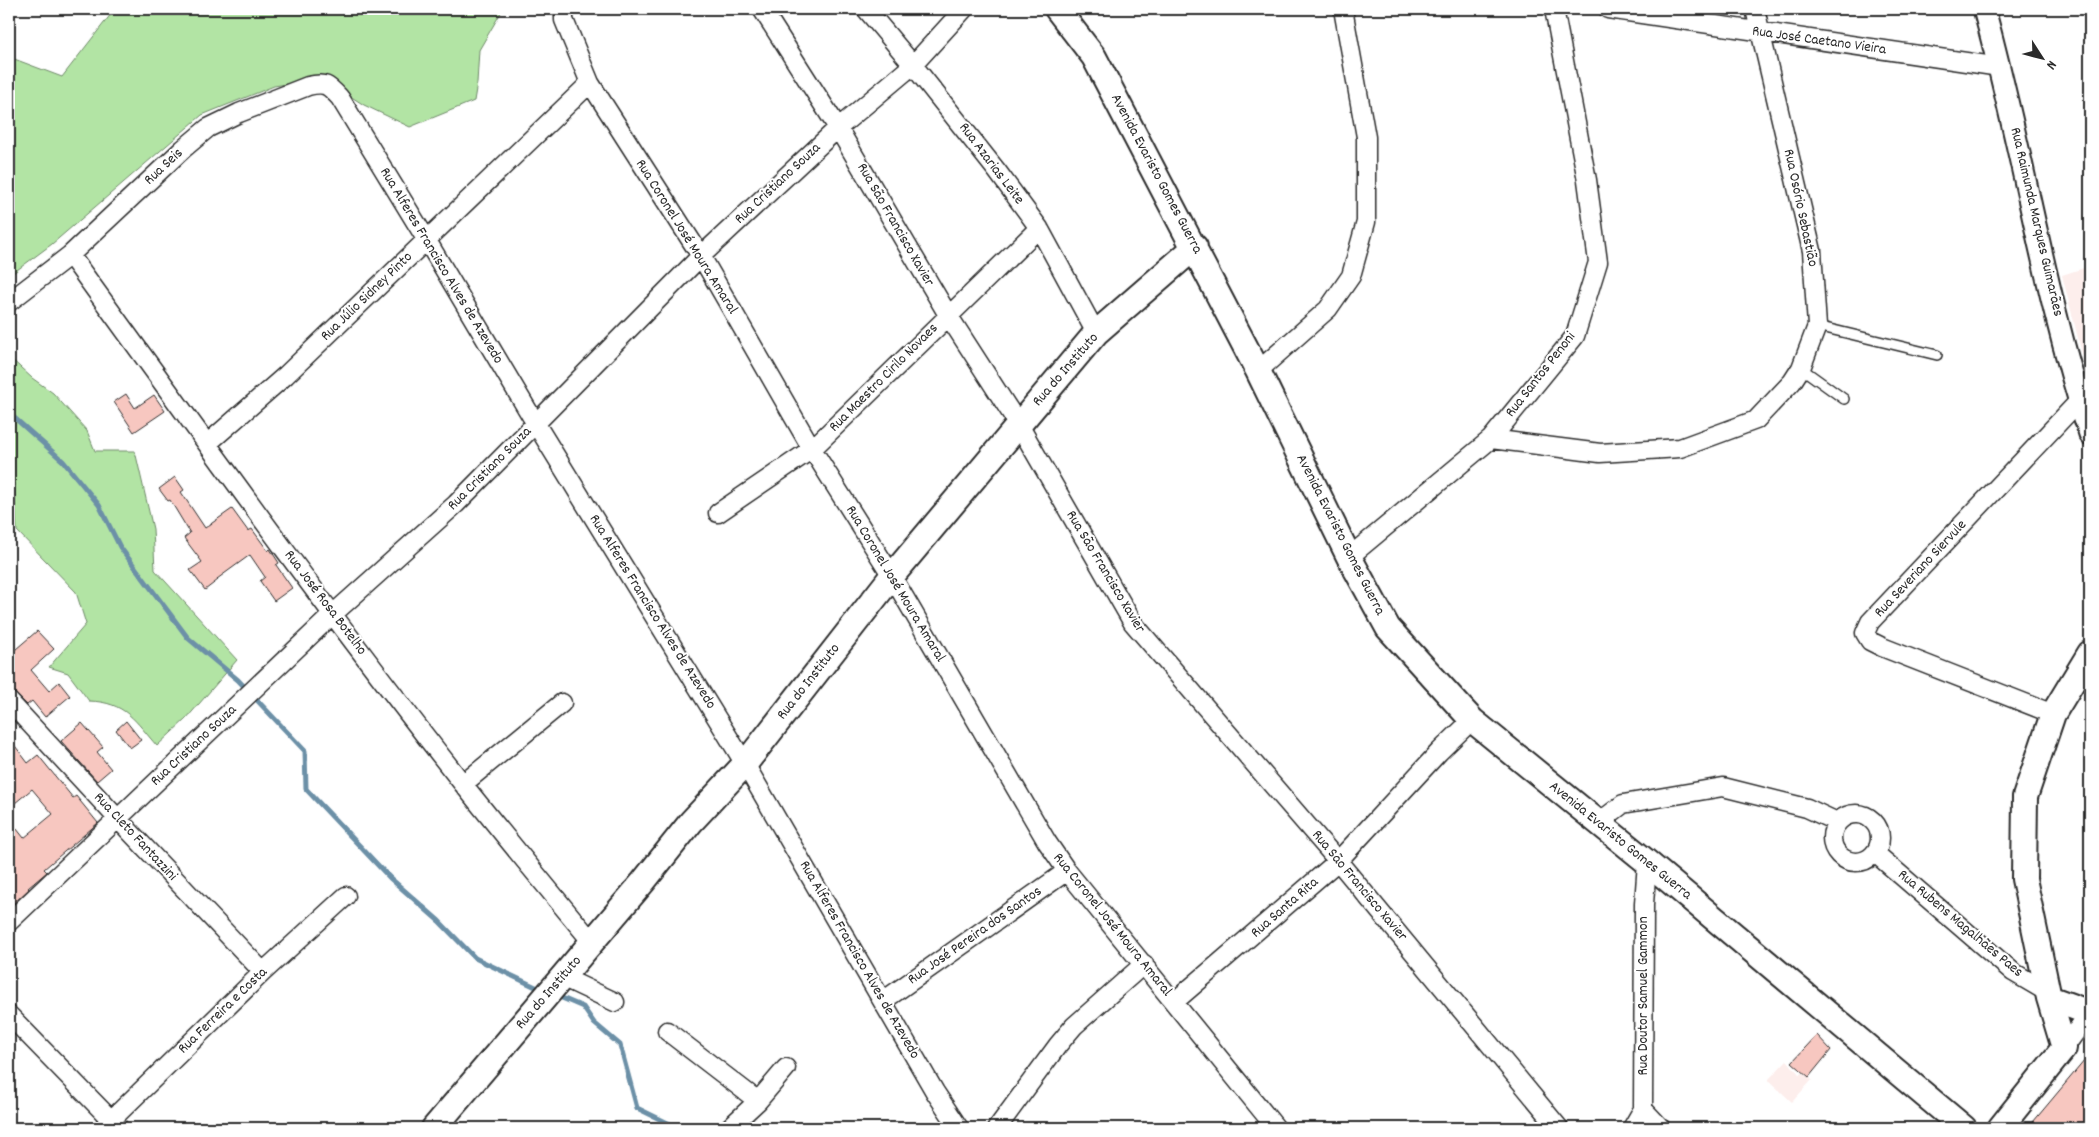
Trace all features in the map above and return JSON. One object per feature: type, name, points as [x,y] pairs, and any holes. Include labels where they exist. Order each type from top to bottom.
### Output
[{"type":"main road","name":"Avenida Evaristo Gomes Guerra","points":[[1057,9],[1094,57],[1195,247],[1258,371],[1348,557],[1388,628],[1472,720],[1647,862],[1964,1128]]},
{"type":"main road","name":"Rua do Instituto","points":[[441,1127],[562,977],[691,822],[745,764],[892,576],[1096,333],[1195,247]]},
{"type":"main road","points":[[2000,1128],[2064,1048],[2048,995],[2024,880],[2025,797],[2053,714],[2090,653]]},
{"type":"main road","points":[[2048,995],[2090,1012]]},
{"type":"main road","points":[[2041,1078],[2049,1038],[2048,995]]},
{"type":"street","name":"Rua Coronel José Moura Amaral","points":[[564,9],[564,20],[590,83],[701,256],[812,449],[892,576],[1047,842],[1067,871],[1276,1128]]},
{"type":"street","name":"Rua São Francisco Xavier","points":[[762,9],[838,128],[948,315],[1019,426],[1133,623],[1338,861],[1559,1128]]},
{"type":"street","name":"Rua Azarias Leite","points":[[866,9],[914,65],[997,170],[1039,228],[1096,333]]},
{"type":"street","name":"Rua Cristiano Souza","points":[[9,922],[333,614],[456,504],[701,256],[838,128],[914,65],[964,9]]},
{"type":"street","points":[[1258,371],[1328,310],[1351,276],[1366,222],[1366,137],[1344,9]]},
{"type":"street","name":"Rua Santos Penoni","points":[[1348,557],[1491,439],[1575,336],[1598,262],[1587,180],[1554,9]]},
{"type":"street","name":"Rua José Caetano Vieira","points":[[1608,9],[2000,67]]},
{"type":"street","name":"Rua Osório Sebastião","points":[[1491,439],[1600,453],[1680,448],[1756,420],[1792,382],[1801,368],[1817,326],[1812,251],[1755,9]]},
{"type":"street","name":"Rua Raimunda Marques Guimarães","points":[[1984,9],[2000,67],[2045,267],[2079,402],[2090,434]]},
{"type":"street","name":"Rua Seis","points":[[9,302],[70,255],[208,128],[239,113],[319,83],[329,86],[340,98]]},
{"type":"street","name":"Rua Júlio Sidney Pinto","points":[[207,444],[286,375],[590,83]]},
{"type":"street","name":"Rua Alferes Francisco Alves de Azevedo","points":[[340,98],[536,424],[745,764],[959,1128]]},
{"type":"street","name":"Rua Maestro Cirilo Novaes","points":[[718,513],[812,449],[1039,228]]},
{"type":"street","name":"Rua José Rosa Botelho","points":[[70,255],[333,614],[463,784],[592,942]]},
{"type":"street","name":"Rua Severiano Siervule","points":[[2053,714],[1882,647],[1870,640],[1866,633],[1870,622],[2079,402]]},
{"type":"street","name":"Rua Cleto Fantazzini","points":[[9,701],[263,972]]},
{"type":"street","points":[[463,784],[562,703]]},
{"type":"street","name":"Rua Santa Rita","points":[[1174,1002],[1338,861],[1439,752],[1472,720]]},
{"type":"street","points":[[1598,823],[1623,804],[1723,787],[1807,808],[1837,822]]},
{"type":"street","points":[[1858,813],[1872,819],[1880,831],[1881,839],[1875,853],[1862,861],[1848,861],[1841,857],[1832,844],[1837,822],[1850,814],[1858,813]]},
{"type":"street","name":"Rua Rubens Magalhães Paes","points":[[1875,853],[2013,972],[2048,995]]},
{"type":"street","name":"Rua Doutor Samuel Gammon","points":[[1632,1128],[1643,1109],[1644,904],[1647,862]]},
{"type":"street","name":"Rua José Pereira dos Santos","points":[[883,1001],[1067,871]]},
{"type":"street","name":"Rua Ferreira e Costa","points":[[111,1125],[263,972],[346,896]]},
{"type":"street","points":[[997,1128],[1074,1026],[1144,964]]},
{"type":"street","points":[[562,977],[615,1002]]},
{"type":"street","points":[[2064,1048],[2090,1012]]},
{"type":"street","points":[[9,1015],[111,1125]]},
{"type":"street","points":[[667,1031],[758,1101]]},
{"type":"street","points":[[729,1128],[758,1101],[786,1068]]},
{"type":"street","points":[[1643,1109],[1661,1128]]},
{"type":"lane","points":[[1817,326],[1937,355]]},
{"type":"lane","points":[[1801,368],[1844,399]]},
{"type":"shaded area","points":[[2090,266],[2090,385],[2062,275]]},
{"type":"shaded area","points":[[1787,1060],[1799,1074],[1804,1073],[1812,1080],[1792,1102],[1768,1080]]},
{"type":"green space","points":[[115,9],[503,9],[479,50],[474,101],[410,127],[364,105],[322,78],[274,86],[202,115],[52,244],[9,276],[9,57],[62,77]]},
{"type":"green space","points":[[9,357],[32,378],[53,393],[87,431],[95,451],[135,451],[153,529],[155,570],[237,660],[186,719],[157,746],[129,714],[112,705],[89,701],[68,673],[49,667],[86,624],[76,592],[17,531],[14,483],[9,478]]},
{"type":"building","points":[[126,394],[135,408],[154,395],[165,411],[134,432],[114,402]]},
{"type":"building","points":[[175,477],[184,490],[181,492],[205,528],[232,509],[248,531],[252,529],[268,551],[270,549],[279,563],[276,565],[292,588],[274,601],[260,581],[265,577],[250,555],[205,590],[190,570],[202,562],[184,538],[190,533],[170,500],[168,501],[159,489]]},
{"type":"building","points":[[37,631],[54,649],[31,670],[49,691],[59,682],[70,696],[45,717],[32,701],[27,705],[9,687],[9,655]]},
{"type":"building","points":[[126,721],[141,740],[130,748],[116,730]]},
{"type":"building","points":[[82,723],[103,747],[97,752],[111,769],[97,781],[61,741]]},
{"type":"building","points":[[9,738],[28,763],[38,755],[73,798],[76,796],[98,823],[44,869],[47,872],[9,908],[9,819],[24,838],[53,814],[32,789],[9,808]]},
{"type":"building","points":[[1817,1035],[1831,1050],[1809,1077],[1792,1062]]},
{"type":"building","points":[[2090,1054],[2090,1128],[2028,1128]]},
{"type":"waterway","points":[[9,413],[63,461],[99,505],[120,547],[188,638],[238,680],[305,751],[306,789],[390,878],[439,921],[475,958],[542,990]]},
{"type":"waterway","points":[[555,995],[583,1007],[594,1023],[620,1045],[637,1108],[678,1128]]}]
